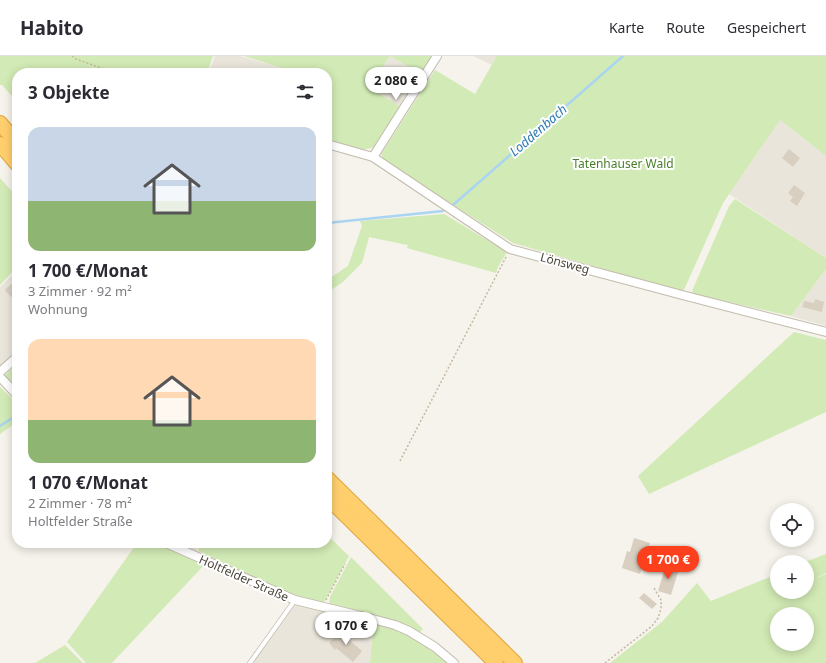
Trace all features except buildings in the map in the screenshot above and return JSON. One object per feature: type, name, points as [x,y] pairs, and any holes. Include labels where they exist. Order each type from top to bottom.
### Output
[{"type":"highway","points":[[0,122],[12,137]]},
{"type":"highway","points":[[0,144],[12,158]]},
{"type":"highway","points":[[332,483],[515,663]]},
{"type":"highway","points":[[332,502],[496,663]]},
{"type":"street","points":[[373,158],[437,56]]},
{"type":"street","name":"Lönsweg","points":[[332,146],[373,158],[510,249],[826,332]]},
{"type":"street","points":[[0,372],[12,361]]},
{"type":"street","points":[[0,377],[12,390]]},
{"type":"street","name":"Holtfelder Straße","points":[[177,548],[295,600],[396,625],[435,647],[454,663]]},
{"type":"lane","points":[[250,663],[295,600]]},
{"type":"path","points":[[72,56],[76,59],[101,68]]},
{"type":"path","points":[[400,461],[510,249]]},
{"type":"path","points":[[323,607],[345,564]]},
{"type":"path","points":[[605,663],[652,626],[658,618],[661,609],[661,600],[654,588]]},
{"type":"shaded area","points":[[215,56],[240,56],[282,68],[211,68]]},
{"type":"shaded area","points":[[390,56],[421,74],[400,107],[369,87]]},
{"type":"shaded area","points":[[473,56],[497,56],[492,65]]},
{"type":"shaded area","points":[[780,120],[826,156],[826,258],[729,194]]},
{"type":"shaded area","points":[[826,269],[826,326],[791,316]]},
{"type":"shaded area","points":[[12,275],[12,356],[0,367],[0,287]]},
{"type":"shaded area","points":[[189,548],[197,548],[196,551]]},
{"type":"shaded area","points":[[295,602],[374,622],[370,663],[252,663]]},
{"type":"green space","points":[[0,56],[213,56],[209,68],[12,68],[12,96],[2,85],[0,85]]},
{"type":"green space","points":[[244,56],[390,56],[369,87],[400,107],[376,147],[362,150],[332,141],[332,68],[282,68]]},
{"type":"green space","points":[[390,56],[434,56],[421,74]]},
{"type":"green space","name":"Tatenhauser Wald","points":[[497,56],[826,56],[826,156],[780,120],[723,203],[683,292],[513,243],[385,162],[381,154],[435,70],[475,94]]},
{"type":"green space","points":[[0,178],[12,191],[12,272],[0,285]]},
{"type":"green space","points":[[735,199],[826,258],[826,269],[791,316],[694,294],[692,291],[729,206]]},
{"type":"green space","points":[[444,214],[507,252],[496,273],[407,248],[408,244],[369,237],[362,263],[344,281],[332,289],[332,277],[348,266],[362,226],[360,221]]},
{"type":"green space","points":[[794,332],[826,340],[826,412],[649,494],[638,476]]},
{"type":"green space","points":[[12,369],[12,385],[4,376]]},
{"type":"green space","points":[[0,387],[12,398],[12,426],[0,434]]},
{"type":"green space","points":[[332,540],[349,556],[322,606],[296,599],[198,551],[199,548],[332,548]]},
{"type":"green space","points":[[133,548],[171,548],[205,564],[112,663],[86,663],[67,642]]},
{"type":"green space","points":[[826,554],[826,573],[814,579],[814,559]]},
{"type":"green space","points":[[351,557],[423,629],[420,632],[400,624],[329,604],[330,597]]},
{"type":"green space","points":[[826,574],[826,663],[610,663],[662,622],[697,583],[711,601],[770,577],[770,599],[814,599],[814,579]]},
{"type":"green space","points":[[374,622],[396,629],[423,644],[448,663],[370,663]]},
{"type":"green space","points":[[65,645],[83,663],[35,663]]},
{"type":"waterway","name":"Loddenbach","points":[[453,205],[623,56]]},
{"type":"waterway","name":"Loddenbach","points":[[332,222],[443,211]]},
{"type":"waterway","name":"Loddenbach","points":[[0,426],[12,418]]}]
